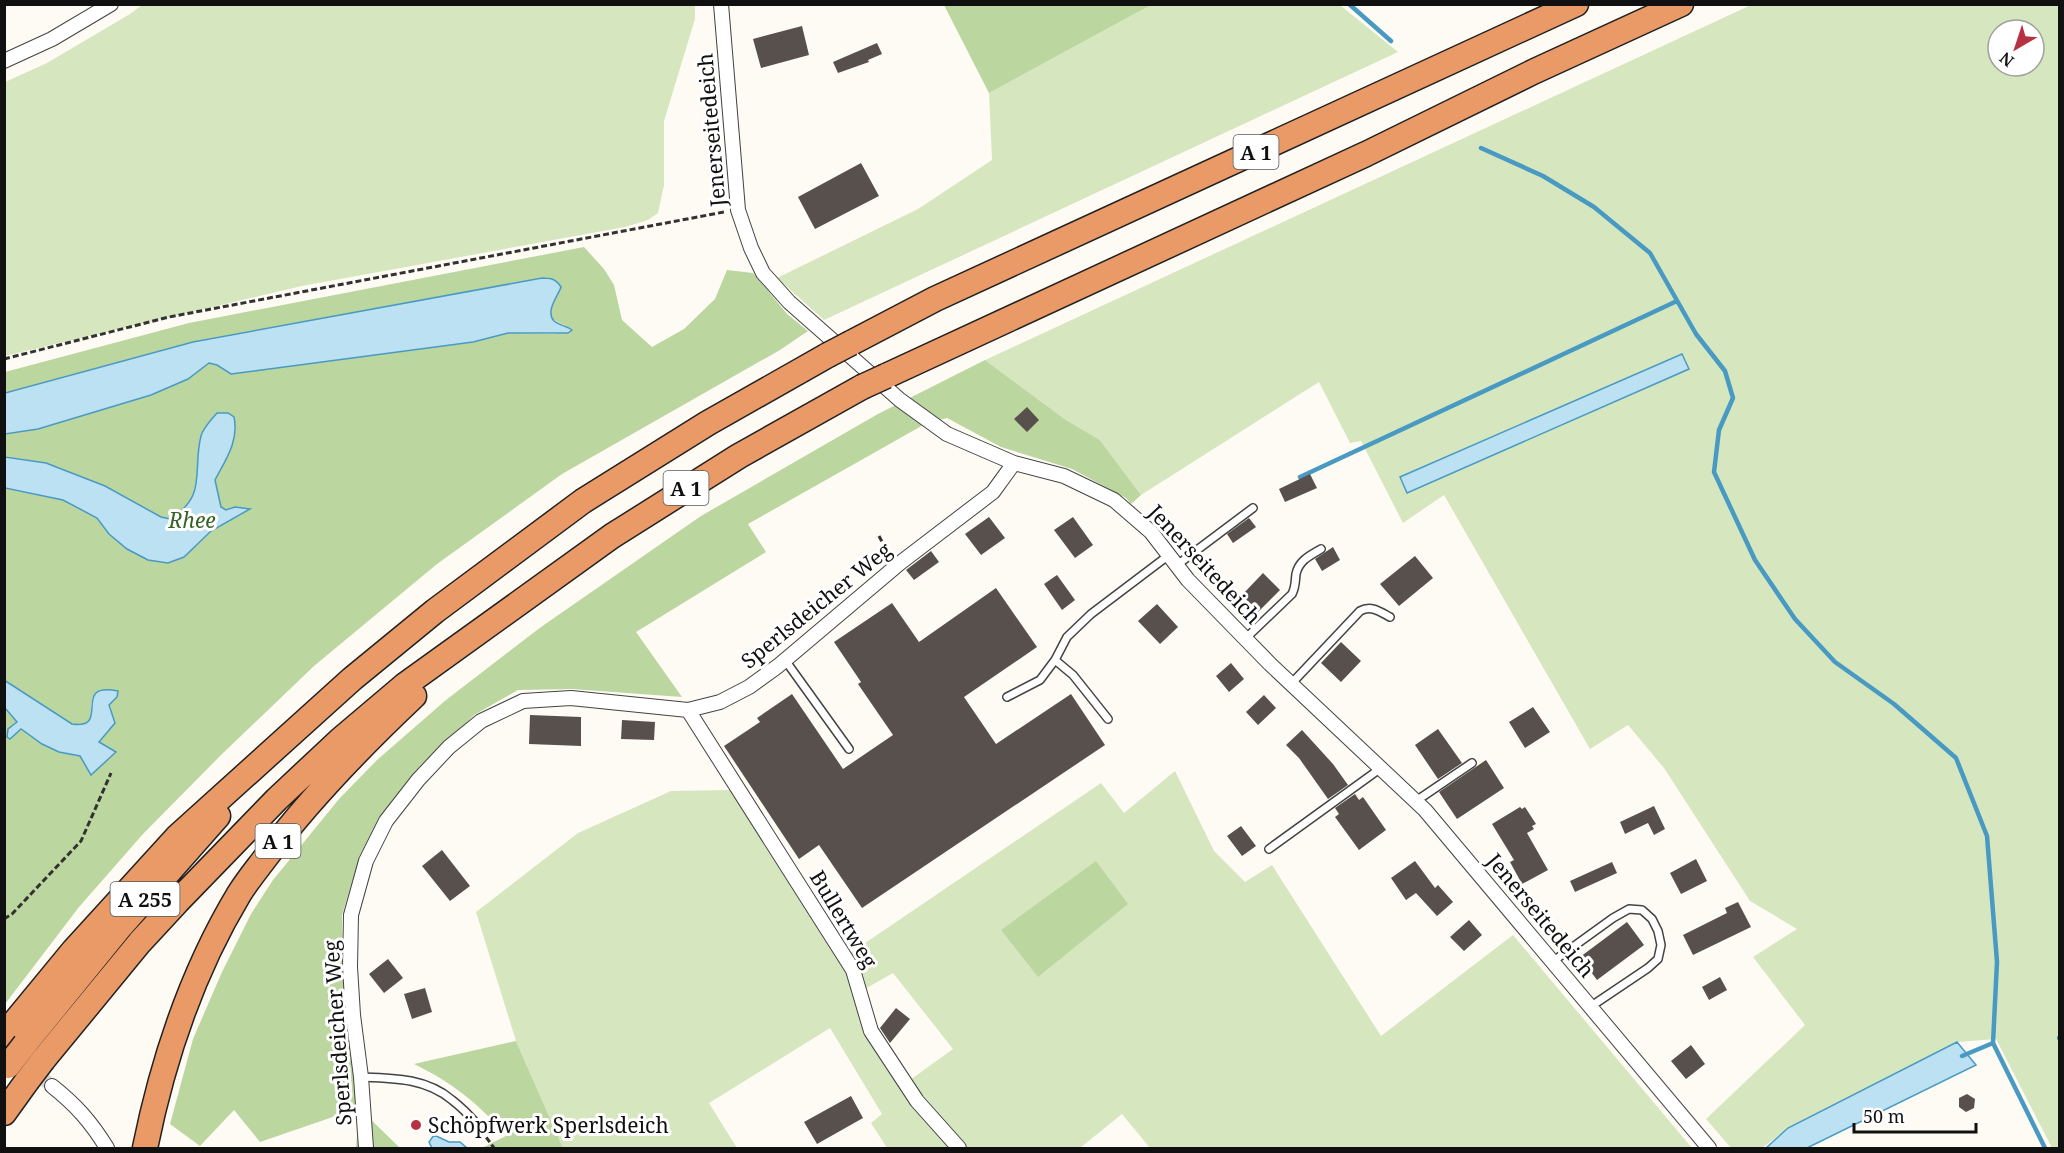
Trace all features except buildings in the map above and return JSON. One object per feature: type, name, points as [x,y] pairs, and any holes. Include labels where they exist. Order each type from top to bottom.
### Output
[{"type":"highway","name":"A 1","points":[[268,757],[352,679],[435,610],[583,501],[708,423],[935,299],[1576,4]]},
{"type":"highway","name":"A 1","points":[[145,1149],[156,1095],[185,1003],[240,892],[285,832],[356,753],[413,697],[519,603],[612,536],[699,480],[862,387],[1366,154],[1535,71],[1681,4]]},
{"type":"highway","name":"A 255","points":[[4,1113],[27,1081],[140,942],[277,799],[340,740],[405,685],[519,603]]},
{"type":"highway","name":"A 255","points":[[6,1068],[12,1037],[121,926],[191,849],[268,757]]},
{"type":"street","points":[[4,61],[52,39],[111,4]]},
{"type":"street","name":"Jenerseitedeich","points":[[720,4],[738,210],[751,248],[763,273],[789,302],[900,400],[946,434],[1014,463],[1064,476],[1114,500],[1151,532],[1173,560],[1245,639],[1416,801],[1709,1149]]},
{"type":"street","name":"Sperlsdeicher Weg","points":[[366,1149],[361,1077],[353,1015],[350,967],[351,915],[366,861],[386,821],[418,780],[449,747],[481,721],[524,701],[571,698],[687,710],[720,702],[749,687],[785,660],[900,563],[993,492],[1014,463]]},
{"type":"street","name":"Bullertweg","points":[[687,710],[853,970],[871,1031],[917,1101],[959,1149]]},
{"type":"street","points":[[52,1086],[76,1105],[92,1124],[107,1149]]},
{"type":"lane","points":[[1007,698],[1040,681],[1067,638],[1091,614],[1253,508]]},
{"type":"lane","points":[[1245,639],[1292,594],[1295,588],[1296,572],[1304,559],[1321,549]]},
{"type":"lane","points":[[1291,684],[1360,611],[1366,607],[1372,608],[1390,617]]},
{"type":"lane","points":[[785,660],[849,749]]},
{"type":"lane","points":[[1055,660],[1073,675],[1108,719]]},
{"type":"lane","points":[[1416,801],[1472,763]]},
{"type":"lane","points":[[1269,849],[1381,768]]},
{"type":"lane","points":[[1552,962],[1629,909],[1642,910],[1652,919],[1661,945],[1658,959],[1590,1007]]},
{"type":"lane","points":[[361,1077],[403,1078],[429,1086],[452,1099],[476,1123]]},
{"type":"path","points":[[4,359],[168,317],[738,210]]},
{"type":"path","points":[[879,536],[892,559],[900,563]]},
{"type":"path","points":[[4,919],[27,899],[81,841],[111,773]]},
{"type":"path","points":[[476,1123],[494,1149]]},
{"type":"green space","points":[[142,5],[695,5],[695,19],[664,121],[664,185],[658,213],[648,220],[625,227],[302,286],[5,356],[5,82],[47,63]]},
{"type":"green space","points":[[944,5],[1151,5],[989,93]]},
{"type":"green space","points":[[1151,5],[1340,5],[1398,52],[824,320],[777,278],[918,209],[992,160],[989,93]]},
{"type":"green space","points":[[1751,5],[2059,5],[2059,1148],[2052,1148],[1996,1039],[1957,1042],[1788,1128],[1762,1148],[1731,1148],[1706,1119],[1805,1025],[1753,957],[1797,929],[1750,901],[1664,768],[1628,725],[1590,749],[1444,495],[1403,523],[1361,441],[1350,443],[1319,382],[1141,495],[1100,440],[1066,420],[985,360]]},
{"type":"green space","name":"Rhee","points":[[584,247],[604,269],[614,285],[622,320],[652,347],[684,329],[715,299],[727,270],[753,273],[787,314],[808,331],[780,350],[562,474],[437,564],[314,666],[143,834],[79,907],[5,1004],[4,708],[17,722],[8,729],[9,739],[21,729],[42,744],[57,751],[89,756],[115,751],[99,742],[114,723],[109,705],[117,697],[93,697],[89,721],[86,724],[72,724],[5,680],[5,488],[63,500],[97,518],[109,534],[199,542],[218,526],[241,515],[235,507],[226,510],[221,507],[215,480],[231,450],[235,434],[234,417],[228,413],[217,413],[204,430],[201,436],[194,492],[182,510],[170,519],[161,517],[105,486],[46,463],[5,457],[5,434],[38,429],[151,395],[188,379],[209,363],[231,374],[473,342],[508,333],[556,334],[565,325],[551,316],[559,291],[542,278],[193,342],[5,393],[5,372],[189,323]]},
{"type":"green space","points":[[985,360],[1066,420],[1100,440],[1141,495],[1131,504],[1126,498],[1072,469],[1001,447],[947,418],[925,424],[748,524],[766,552],[636,632],[682,697],[572,689],[518,690],[474,715],[415,775],[380,818],[360,855],[342,915],[342,971],[359,1108],[260,1142],[234,1110],[200,1146],[170,1124],[193,1039],[222,972],[251,914],[273,880],[339,799],[377,760],[446,700],[541,627],[701,516],[878,414]]},
{"type":"green space","points":[[1175,771],[1214,851],[1245,882],[1272,865],[1381,1036],[1513,935],[1692,1148],[1150,1148],[1122,1114],[1080,1148],[967,1148],[910,1080],[953,1049],[893,973],[865,989],[849,954],[1101,783],[1124,813]]},
{"type":"green space","points":[[731,790],[847,973],[867,1032],[954,1148],[887,1148],[871,1123],[882,1114],[830,1028],[709,1103],[737,1148],[563,1148],[516,1041],[476,912],[578,833],[671,791]]},
{"type":"green space","points":[[1096,861],[1128,904],[1038,977],[1001,930]]},
{"type":"green space","points":[[516,1041],[563,1148],[482,1148],[506,1136],[464,1095],[440,1078],[414,1064]]},
{"type":"green space","points":[[359,1108],[400,1148],[356,1148]]},
{"type":"water","points":[[542,278],[553,280],[561,287],[551,313],[554,321],[572,330],[568,333],[508,333],[473,342],[231,374],[209,363],[188,379],[151,395],[38,429],[5,434],[5,393],[193,342]]},
{"type":"water","points":[[1682,354],[1689,369],[1407,493],[1400,477]]},
{"type":"water","points":[[217,413],[228,413],[234,417],[235,426],[233,442],[215,480],[221,507],[226,510],[235,507],[250,509],[211,531],[184,557],[168,563],[148,560],[127,549],[109,534],[97,518],[63,500],[5,488],[5,457],[46,463],[105,486],[161,517],[170,519],[190,501],[194,492],[201,436]]},
{"type":"water","points":[[4,680],[72,724],[83,724],[89,720],[96,693],[104,690],[118,691],[117,697],[109,705],[115,723],[99,742],[116,752],[91,775],[80,756],[59,752],[42,744],[21,729],[10,739],[7,737],[8,729],[17,722],[5,708]]},
{"type":"water","points":[[1957,1042],[1976,1065],[1807,1148],[1766,1148],[1788,1128]]},
{"type":"water","points":[[434,1135],[449,1142],[460,1142],[467,1148],[432,1148],[429,1142]]},
{"type":"waterway","points":[[1349,4],[1391,41]]},
{"type":"waterway","points":[[1481,148],[1543,176],[1594,207],[1650,253],[1696,334],[1725,371],[1733,398],[1719,430],[1714,472],[1755,560],[1795,619],[1835,662],[1894,704],[1956,758],[1987,836],[1997,962],[1993,1043],[2045,1148]]},
{"type":"waterway","points":[[1300,477],[1677,301]]},
{"type":"waterway","points":[[1962,1056],[1993,1043]]},
{"type":"tunnel","points":[[4,1047],[52,1086]]},
{"type":"place","name":"Schöpfwerk Sperlsdeich","points":[[416,1125]]}]
